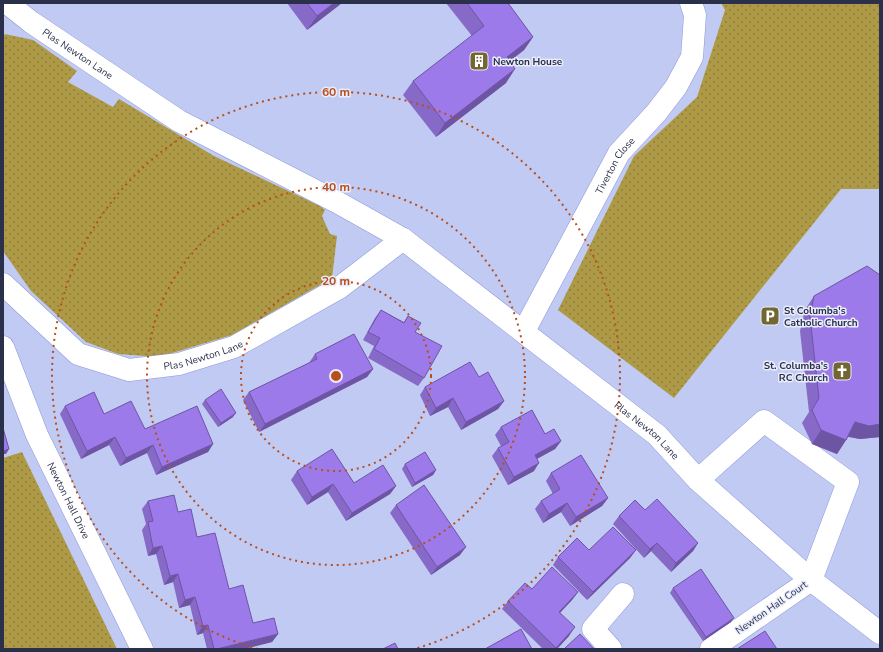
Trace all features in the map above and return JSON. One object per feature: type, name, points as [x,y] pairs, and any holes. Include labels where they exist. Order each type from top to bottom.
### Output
[{"type":"street","name":"Plas Newton Lane","points":[[8,3],[31,22],[179,121],[337,202],[403,239],[658,435],[698,480],[810,580],[880,633]]},
{"type":"street","name":"Tiverton Close","points":[[524,331],[620,153],[656,113],[676,87],[692,57],[695,15],[691,3]]},
{"type":"street","name":"Plas Newton Lane","points":[[3,284],[78,354],[129,370],[179,364],[234,347],[339,288],[403,239]]},
{"type":"street","name":"Newton Hall Drive","points":[[3,347],[37,435],[142,649]]},
{"type":"street","points":[[698,480],[764,421],[848,482],[810,580]]},
{"type":"street","name":"Newton Hall Court","points":[[711,649],[810,580]]},
{"type":"street","points":[[611,649],[593,629],[623,594]]},
{"type":"shaded area","points":[[721,3],[880,3],[880,189],[841,189],[674,398],[558,310],[634,156],[697,97],[725,10]]},
{"type":"shaded area","points":[[5,34],[33,40],[77,71],[68,82],[113,107],[119,99],[214,156],[320,206],[325,210],[322,216],[330,234],[337,236],[332,278],[232,335],[159,357],[118,354],[86,342],[31,291],[3,251],[3,36]]},
{"type":"shaded area","points":[[22,452],[117,649],[3,649],[3,458]]},
{"type":"building","points":[[307,3],[334,3],[317,16]]},
{"type":"building","name":"Newton House","points":[[467,3],[508,3],[533,37],[507,57],[515,69],[445,123],[413,81],[484,26]]},
{"type":"building","name":"St. Columba's RC Church","points":[[867,266],[880,275],[880,424],[869,426],[855,422],[846,440],[821,430],[812,410],[819,398],[810,317],[814,296]]},
{"type":"building","points":[[381,310],[404,323],[408,316],[421,323],[415,332],[442,346],[424,378],[374,349],[380,338],[368,332]]},
{"type":"building","points":[[354,334],[373,369],[265,424],[249,392],[317,359],[315,354]]},
{"type":"building","points":[[470,362],[479,377],[488,372],[504,401],[466,422],[453,398],[436,408],[425,387]]},
{"type":"building","points":[[221,389],[236,413],[221,423],[205,400]]},
{"type":"building","points":[[94,392],[104,414],[131,401],[145,429],[197,406],[213,444],[162,467],[153,445],[126,458],[115,437],[87,451],[65,406]]},
{"type":"building","points":[[532,410],[545,434],[554,429],[561,441],[535,455],[539,463],[514,477],[498,448],[509,442],[501,427]]},
{"type":"building","points":[[3,428],[9,449],[3,451]]},
{"type":"building","points":[[332,449],[354,483],[383,465],[396,486],[352,513],[333,484],[312,497],[297,471]]},
{"type":"building","points":[[425,452],[436,470],[415,483],[405,464]]},
{"type":"building","points":[[581,455],[608,498],[576,517],[567,503],[549,514],[541,501],[560,489],[551,473]]},
{"type":"building","points":[[424,485],[466,547],[437,567],[396,505]]},
{"type":"building","points":[[174,495],[178,512],[191,509],[197,537],[215,533],[229,589],[243,585],[253,623],[274,618],[278,634],[214,649],[208,625],[203,626],[195,597],[185,600],[178,574],[170,576],[162,546],[153,548],[148,522],[153,521],[148,501]]},
{"type":"building","points":[[657,499],[698,543],[676,563],[657,543],[650,549],[619,516],[635,500],[645,510]]},
{"type":"building","points":[[613,527],[636,550],[593,592],[558,557],[577,538],[589,550]]},
{"type":"building","points":[[552,567],[578,592],[559,612],[575,627],[556,648],[508,601],[525,583],[532,589]]},
{"type":"building","points":[[701,569],[734,618],[706,637],[673,588]]},
{"type":"building","points":[[521,629],[532,649],[485,649]]},
{"type":"building","points":[[765,631],[777,649],[737,649]]},
{"type":"building","points":[[580,634],[594,649],[564,649]]},
{"type":"building","points":[[395,643],[398,649],[383,649]]},
{"type":"place","name":"Newton House","points":[[479,61]]},
{"type":"place","name":"St Columba's Catholic Church","points":[[770,316]]},
{"type":"place","name":"St. Columba's RC Church","points":[[842,371]]}]
